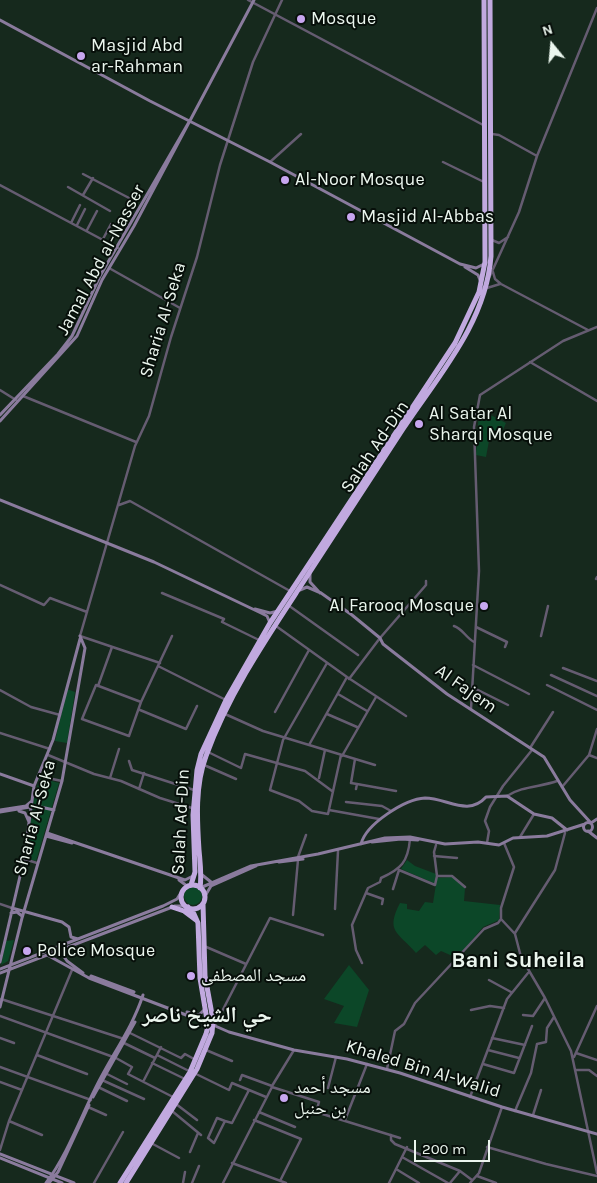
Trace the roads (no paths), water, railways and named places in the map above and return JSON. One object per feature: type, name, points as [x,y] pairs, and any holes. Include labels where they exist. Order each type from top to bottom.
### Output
[{"type":"highway","name":"Salah Ad-Din","points":[[249,664],[260,641],[288,604],[357,494],[448,360],[488,281],[492,240],[491,134],[484,0]]},
{"type":"highway","name":"Salah Ad-Din","points":[[457,345],[481,284],[486,262],[485,126],[490,0]]},
{"type":"highway","name":"Salah Ad-Din","points":[[189,886],[194,875],[194,790],[201,754],[226,700],[272,625],[278,611],[310,571],[357,494]]},
{"type":"highway","name":"Salah Ad-Din","points":[[200,888],[201,873],[198,844],[200,778],[207,753],[240,679]]},
{"type":"highway","points":[[120,1183],[206,1050],[212,1024],[205,982],[202,953],[198,922],[194,914],[181,899],[182,891],[189,886],[200,888],[205,896],[202,904],[204,946],[202,953],[205,1009],[212,1024]]},
{"type":"highway","points":[[187,907],[196,908],[202,904]]},
{"type":"highway","points":[[172,907],[184,911],[198,922]]},
{"type":"highway","points":[[126,1183],[170,1110],[185,1079],[192,1072],[206,1034],[212,1024]]},
{"type":"main road","name":"Jamal Abd al-Nasser","points":[[0,415],[23,396],[78,336],[108,268],[189,122],[253,1]]},
{"type":"main road","points":[[0,20],[189,122],[270,162],[460,264],[478,275],[481,284]]},
{"type":"main road","name":"Jamal Abd al-Nasser","points":[[0,421],[72,336],[97,282],[119,249]]},
{"type":"main road","points":[[460,264],[476,268],[486,262]]},
{"type":"main road","points":[[0,500],[108,543],[254,610],[267,616],[272,625]]},
{"type":"main road","points":[[310,571],[309,581],[321,593]]},
{"type":"main road","points":[[294,592],[306,587],[321,593]]},
{"type":"main road","name":"Al Fajem","points":[[321,593],[352,615],[380,638],[383,644],[471,711],[544,757],[557,781],[592,825]]},
{"type":"main road","points":[[254,610],[278,611]]},
{"type":"main road","name":"Sharia Al-Seka","points":[[0,962],[24,859],[34,786],[50,749],[80,636]]},
{"type":"main road","name":"Sharia Al-Seka","points":[[0,1007],[22,916],[62,781],[85,648],[80,636]]},
{"type":"main road","points":[[0,774],[34,786]]},
{"type":"main road","points":[[361,844],[364,836],[391,811],[422,798],[467,807],[477,805],[486,796],[507,796],[534,814],[548,816],[567,831]]},
{"type":"main road","points":[[0,811],[26,806],[33,800]]},
{"type":"main road","points":[[0,811],[38,806],[54,810]]},
{"type":"main road","points":[[16,810],[25,813],[30,824]]},
{"type":"main road","name":"Al Fajem","points":[[585,817],[583,827],[586,831]]},
{"type":"main road","points":[[586,831],[597,819]]},
{"type":"main road","points":[[205,896],[211,886],[254,867],[338,851],[376,841],[410,840],[436,845],[505,844],[516,839],[546,838],[585,824],[592,825]]},
{"type":"main road","points":[[592,825],[597,837]]},
{"type":"main road","points":[[575,828],[597,837]]},
{"type":"main road","points":[[200,888],[251,866],[298,859],[397,836],[445,844],[505,844],[509,840],[520,837],[547,836],[567,831]]},
{"type":"main road","points":[[46,834],[179,878],[188,879],[194,875]]},
{"type":"main road","points":[[46,834],[184,882],[189,886]]},
{"type":"main road","points":[[201,873],[212,883]]},
{"type":"main road","points":[[0,973],[10,967],[170,903],[182,891]]},
{"type":"main road","points":[[0,969],[49,956],[172,907],[187,907]]},
{"type":"main road","points":[[12,908],[62,922],[68,927],[72,937],[79,940]]},
{"type":"main road","points":[[11,913],[17,912],[22,916]]},
{"type":"main road","points":[[60,951],[67,961],[84,974],[196,1015],[202,1014],[205,1009]]},
{"type":"main road","points":[[49,956],[58,959],[72,970],[89,978],[144,996]]},
{"type":"main road","points":[[124,1040],[130,1033],[144,996]]},
{"type":"main road","points":[[48,1183],[53,1177],[91,1100],[124,1040],[144,996]]},
{"type":"main road","name":"Khaled Bin Al-Walid","points":[[144,996],[229,1032],[294,1050],[388,1069],[502,1108],[597,1134]]},
{"type":"main road","points":[[53,1177],[91,1100],[115,1057]]},
{"type":"main road","points":[[0,1154],[53,1177],[62,1183]]},
{"type":"main road","points":[[0,1158],[74,1183]]},
{"type":"street","points":[[248,0],[485,126]]},
{"type":"street","name":"Sharia Al-Seka","points":[[80,636],[136,442],[149,416],[180,308],[198,257],[228,141],[254,62],[282,0]]},
{"type":"street","points":[[488,281],[510,234],[537,156],[597,8]]},
{"type":"street","points":[[270,162],[301,134]]},
{"type":"street","points":[[491,134],[499,135],[537,156]]},
{"type":"street","points":[[443,162],[486,182]]},
{"type":"street","points":[[83,174],[131,199]]},
{"type":"street","points":[[83,195],[93,178]]},
{"type":"street","points":[[0,185],[87,230],[119,249]]},
{"type":"street","points":[[68,187],[110,211]]},
{"type":"street","points":[[71,223],[80,205]]},
{"type":"street","points":[[77,225],[85,210]]},
{"type":"street","points":[[87,230],[97,212]]},
{"type":"street","points":[[102,239],[111,224]]},
{"type":"street","points":[[492,240],[500,243],[510,234]]},
{"type":"street","points":[[108,268],[180,308]]},
{"type":"street","points":[[493,272],[495,279],[502,284],[588,330]]},
{"type":"street","points":[[485,289],[493,284],[502,284]]},
{"type":"street","points":[[471,711],[479,571],[474,427],[480,395],[563,341],[597,327]]},
{"type":"street","points":[[530,362],[597,401]]},
{"type":"street","points":[[0,390],[17,400]]},
{"type":"street","points":[[23,396],[136,442]]},
{"type":"street","points":[[118,505],[130,500],[294,592]]},
{"type":"street","points":[[309,745],[348,678],[426,585],[426,581]]},
{"type":"street","points":[[0,585],[44,605],[50,598],[87,612]]},
{"type":"street","points":[[162,593],[224,619],[222,622],[260,641]]},
{"type":"street","points":[[288,604],[358,654]]},
{"type":"street","points":[[541,636],[548,606]]},
{"type":"street","points":[[272,625],[406,716]]},
{"type":"street","points":[[454,626],[460,628],[465,637],[474,642]]},
{"type":"street","points":[[476,627],[507,642],[505,647]]},
{"type":"street","points":[[80,636],[159,664],[226,700]]},
{"type":"street","points":[[112,647],[98,686],[96,685],[82,718],[129,736],[140,710],[141,702],[172,636]]},
{"type":"street","points":[[275,712],[309,650]]},
{"type":"street","points":[[327,663],[285,738],[270,790],[299,801],[312,811],[328,814],[341,755],[376,697]]},
{"type":"street","points":[[473,665],[529,694]]},
{"type":"street","points":[[563,668],[597,681]]},
{"type":"street","points":[[551,675],[597,696]]},
{"type":"street","points":[[547,685],[597,710]]},
{"type":"street","points":[[98,686],[141,702]]},
{"type":"street","points":[[472,687],[508,705]]},
{"type":"street","points":[[0,690],[31,707],[60,715]]},
{"type":"street","points":[[338,694],[367,711]]},
{"type":"street","points":[[140,710],[186,729],[197,706]]},
{"type":"street","points":[[487,843],[489,830],[486,821],[496,796],[531,749],[553,712]]},
{"type":"street","points":[[225,714],[285,738],[375,765]]},
{"type":"street","points":[[327,714],[357,727]]},
{"type":"street","points":[[562,787],[589,755],[597,729]]},
{"type":"street","points":[[0,733],[50,749]]},
{"type":"street","points":[[110,778],[119,749]]},
{"type":"street","points":[[318,779],[325,750]]},
{"type":"street","points":[[208,752],[241,768],[245,754],[305,771],[332,791]]},
{"type":"street","points":[[48,754],[94,774],[194,808]]},
{"type":"street","points":[[589,755],[597,758]]},
{"type":"street","points":[[355,759],[351,783],[396,791]]},
{"type":"street","points":[[129,761],[132,770],[194,790]]},
{"type":"street","points":[[204,765],[236,779]]},
{"type":"street","points":[[139,789],[144,773]]},
{"type":"street","points":[[38,776],[62,781]]},
{"type":"street","points":[[507,796],[515,791],[545,786],[557,781]]},
{"type":"street","points":[[356,789],[357,784]]},
{"type":"street","points":[[346,802],[382,806],[391,811]]},
{"type":"street","points":[[329,810],[380,820]]},
{"type":"street","points":[[520,837],[534,814]]},
{"type":"street","points":[[515,934],[555,870],[567,831]]},
{"type":"street","points":[[293,914],[298,859],[306,835]]},
{"type":"street","points":[[393,889],[398,870],[409,853],[410,840]]},
{"type":"street","points":[[388,1069],[395,1031],[404,1024],[415,1003],[484,929],[498,923],[501,919],[501,908],[514,868],[505,844]]},
{"type":"street","points":[[362,963],[356,950],[352,925],[368,888],[380,882],[381,878],[398,870],[436,885],[437,876],[434,856],[436,845]]},
{"type":"street","points":[[335,909],[338,851]]},
{"type":"street","points":[[434,856],[456,858]]},
{"type":"street","points":[[24,859],[37,863]]},
{"type":"street","points":[[437,876],[452,876],[465,887]]},
{"type":"street","points":[[366,893],[383,899],[382,904]]},
{"type":"street","points":[[0,904],[12,908]]},
{"type":"street","points":[[212,1024],[270,918],[323,935]]},
{"type":"street","points":[[487,1147],[546,1164],[597,1174],[574,1059],[555,1016],[521,957],[515,934],[501,919]]},
{"type":"street","points":[[204,946],[246,964]]},
{"type":"street","points":[[0,1150],[27,1076],[72,970]]},
{"type":"street","points":[[470,1097],[511,992],[529,973]]},
{"type":"street","points":[[488,980],[511,992]]},
{"type":"street","points":[[523,1015],[532,1016],[545,998]]},
{"type":"street","points":[[2,999],[124,1040],[229,1090],[232,1083],[266,1097]]},
{"type":"street","points":[[471,1010],[490,1006],[504,1008]]},
{"type":"street","points":[[574,1059],[597,1006]]},
{"type":"street","points":[[0,1016],[115,1057],[132,1067],[128,1074],[144,1080],[197,1120]]},
{"type":"street","points":[[515,1111],[531,1073],[537,1044],[546,1042],[547,1028],[555,1016]]},
{"type":"street","points":[[483,1064],[514,1073],[532,1026]]},
{"type":"street","points":[[130,1033],[181,1058],[185,1054],[196,1059]]},
{"type":"street","points":[[0,1038],[14,1043]]},
{"type":"street","points":[[492,1038],[525,1045]]},
{"type":"street","points":[[144,1080],[160,1047]]},
{"type":"street","points":[[206,1050],[232,1061]]},
{"type":"street","points":[[223,1183],[266,1097],[294,1050]]},
{"type":"street","points":[[488,1050],[519,1058]]},
{"type":"street","points":[[576,1053],[597,1060]]},
{"type":"street","points":[[37,1055],[87,1074]]},
{"type":"street","points":[[328,1088],[336,1057]]},
{"type":"street","points":[[152,1063],[185,1079]]},
{"type":"street","points":[[344,1121],[367,1064]]},
{"type":"street","points":[[510,1065],[516,1067]]},
{"type":"street","points":[[0,1067],[91,1100]]},
{"type":"street","points":[[576,1070],[590,1070],[597,1076]]},
{"type":"street","points":[[107,1074],[128,1084]]},
{"type":"street","points":[[240,1080],[242,1075],[319,1102],[316,1112],[400,1138]]},
{"type":"street","points":[[102,1080],[144,1098]]},
{"type":"street","points":[[0,1082],[22,1090]]},
{"type":"street","points":[[98,1087],[127,1100]]},
{"type":"street","points":[[225,1121],[214,1143],[208,1138],[217,1118],[232,1123],[249,1090]]},
{"type":"street","points":[[532,1117],[541,1090]]},
{"type":"street","points":[[88,1108],[106,1115]]},
{"type":"street","points":[[391,1135],[395,1144],[407,1147],[460,1170],[471,1182],[476,1176],[502,1108]]},
{"type":"street","points":[[170,1110],[200,1134],[190,1152]]},
{"type":"street","points":[[259,1112],[295,1127]]},
{"type":"street","points":[[254,1120],[301,1139],[280,1181]]},
{"type":"street","points":[[9,1121],[42,1135]]},
{"type":"street","points":[[94,1183],[123,1132]]},
{"type":"street","points":[[150,1142],[179,1158]]},
{"type":"street","points":[[389,1183],[407,1147]]},
{"type":"street","points":[[402,1157],[449,1183],[460,1170]]},
{"type":"street","points":[[232,1163],[286,1183]]},
{"type":"street","points":[[192,1183],[199,1166]]},
{"type":"street","points":[[396,1168],[420,1183]]},
{"type":"street","points":[[183,1183],[184,1172]]},
{"type":"street","points":[[476,1176],[496,1183]]},
{"type":"place","name":"Mosque","points":[[301,19]]},
{"type":"place","name":"Masjid Abd ar-Rahman","points":[[81,56]]},
{"type":"place","name":"Al-Noor Mosque","points":[[285,180]]},
{"type":"place","name":"Masjid Al-Abbas","points":[[351,217]]},
{"type":"place","name":"Al Satar Al Sharqi Mosque","points":[[419,424]]},
{"type":"place","name":"Al Farooq Mosque","points":[[484,606]]},
{"type":"place","name":"Police Mosque","points":[[27,951]]},
{"type":"place","name":"مسجد المصطفى","points":[[191,976]]},
{"type":"place","name":"مسجد أحمد بن حنبل","points":[[284,1098]]},
{"type":"district","name":"Bani Suheila","points":[[518,961]]},
{"type":"district","name":"حي الشيخ ناصر","points":[[207,1016]]}]
